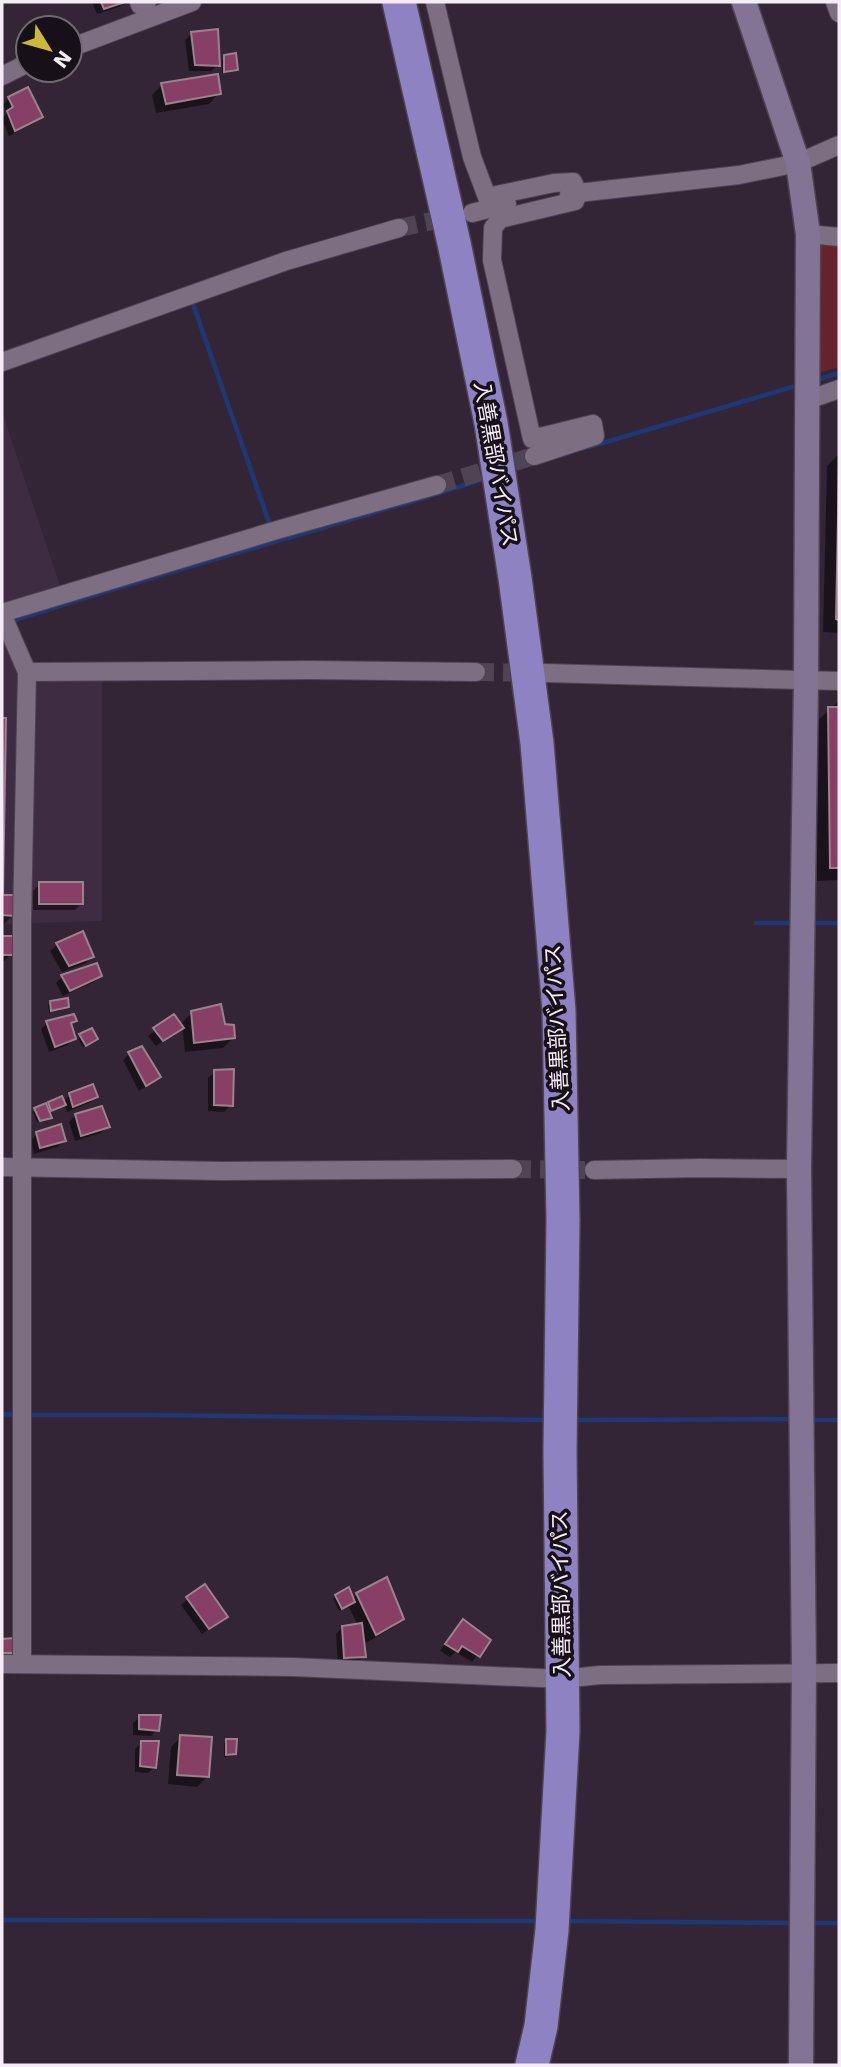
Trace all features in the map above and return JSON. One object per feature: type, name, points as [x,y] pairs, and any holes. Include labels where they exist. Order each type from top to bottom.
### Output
[{"type":"highway","name":"入善黒部バイパス","points":[[399,2],[454,243],[491,423],[537,743],[559,1011],[564,1220],[560,1451],[563,1731],[552,1930],[541,2026],[532,2065]]},
{"type":"street","points":[[139,2],[140,5],[147,2]]},
{"type":"street","points":[[84,42],[163,7],[192,2]]},
{"type":"street","points":[[435,2],[472,157],[487,197],[554,183],[573,182],[578,193],[575,201],[500,219],[492,228],[492,260],[532,439],[593,424],[595,436],[534,456]]},
{"type":"street","points":[[744,2],[798,163],[808,234],[806,680],[799,1169],[804,1673],[801,2065]]},
{"type":"street","points":[[835,2],[839,13]]},
{"type":"street","points":[[472,213],[542,196],[739,176],[798,163],[839,145]]},
{"type":"street","points":[[2,362],[286,261],[399,228]]},
{"type":"street","points":[[808,234],[839,237]]},
{"type":"street","points":[[808,400],[839,389]]},
{"type":"street","points":[[22,1664],[22,921],[27,672],[2,614],[276,530],[438,485]]},
{"type":"street","points":[[27,672],[476,672]]},
{"type":"street","points":[[544,673],[839,681]]},
{"type":"street","points":[[2,1167],[222,1171],[513,1170]]},
{"type":"street","points":[[594,1170],[799,1169]]},
{"type":"street","points":[[2,1664],[293,1667],[562,1679],[600,1675],[839,1673]]},
{"type":"shaded area","points":[[816,241],[839,243],[839,367],[815,374]]},
{"type":"shaded area","points":[[2,412],[60,586],[4,606],[2,600]]},
{"type":"shaded area","points":[[2,638],[22,677],[102,680],[102,921],[2,924]]},
{"type":"building","points":[[101,2],[125,2],[104,9]]},
{"type":"building","points":[[218,29],[220,66],[195,65],[191,32]]},
{"type":"building","points":[[236,53],[238,70],[224,72],[224,55]]},
{"type":"building","points":[[218,74],[221,94],[166,104],[161,83]]},
{"type":"building","points":[[28,87],[43,117],[15,131],[7,111],[13,107],[8,97]]},
{"type":"building","points":[[839,466],[839,620],[836,619]]},
{"type":"building","points":[[828,707],[839,707],[839,868],[830,868]]},
{"type":"building","points":[[2,718],[6,718],[3,895],[15,895],[15,916],[2,915]]},
{"type":"building","points":[[39,882],[83,882],[83,904],[39,904]]},
{"type":"building","points":[[83,931],[94,957],[69,966],[56,943]]},
{"type":"building","points":[[2,936],[13,936],[13,955],[2,955]]},
{"type":"building","points":[[97,963],[102,976],[70,991],[61,975]]},
{"type":"building","points":[[68,998],[69,1007],[51,1011],[50,1001]]},
{"type":"building","points":[[221,1004],[225,1024],[234,1025],[235,1038],[194,1043],[191,1011]]},
{"type":"building","points":[[74,1014],[77,1021],[71,1023],[76,1039],[55,1047],[46,1021]]},
{"type":"building","points":[[174,1014],[184,1028],[163,1041],[153,1028]]},
{"type":"building","points":[[92,1028],[98,1039],[86,1046],[79,1034]]},
{"type":"building","points":[[142,1046],[161,1077],[146,1086],[128,1052]]},
{"type":"building","points":[[234,1069],[233,1106],[214,1105],[214,1070]]},
{"type":"building","points":[[93,1084],[98,1097],[73,1107],[69,1093]]},
{"type":"building","points":[[62,1096],[66,1105],[51,1111],[48,1102]]},
{"type":"building","points":[[46,1103],[52,1118],[40,1121],[34,1108]]},
{"type":"building","points":[[102,1106],[110,1127],[81,1136],[75,1114]]},
{"type":"building","points":[[61,1124],[66,1141],[40,1148],[36,1132]]},
{"type":"building","points":[[387,1577],[404,1619],[376,1635],[356,1593]]},
{"type":"building","points":[[205,1584],[228,1617],[209,1629],[186,1597]]},
{"type":"building","points":[[349,1587],[355,1602],[342,1609],[335,1595]]},
{"type":"building","points":[[463,1619],[491,1640],[480,1657],[462,1646],[458,1652],[445,1644]]},
{"type":"building","points":[[362,1623],[366,1657],[344,1658],[342,1626]]},
{"type":"building","points":[[14,1638],[14,1653],[2,1653],[2,1639]]},
{"type":"building","points":[[139,1715],[161,1715],[159,1731],[139,1729]]},
{"type":"building","points":[[180,1735],[212,1737],[209,1777],[177,1775]]},
{"type":"building","points":[[226,1739],[237,1739],[236,1754],[226,1755]]},
{"type":"building","points":[[141,1741],[159,1741],[156,1768],[140,1766]]},
{"type":"waterway","points":[[191,298],[271,528]]},
{"type":"waterway","points":[[817,380],[839,373]]},
{"type":"waterway","points":[[589,447],[799,385]]},
{"type":"waterway","points":[[512,470],[537,462]]},
{"type":"waterway","points":[[9,622],[487,478]]},
{"type":"waterway","points":[[756,923],[794,923]]},
{"type":"waterway","points":[[810,923],[839,923]]},
{"type":"waterway","points":[[2,1414],[18,1415]]},
{"type":"waterway","points":[[27,1415],[547,1420]]},
{"type":"waterway","points":[[573,1420],[795,1419]]},
{"type":"waterway","points":[[811,1420],[839,1420]]},
{"type":"waterway","points":[[2,1920],[540,1921]]},
{"type":"waterway","points":[[566,1921],[795,1923]]},
{"type":"waterway","points":[[811,1923],[839,1923]]},
{"type":"tunnel","points":[[399,228],[455,216]]},
{"type":"tunnel","points":[[437,485],[534,456]]},
{"type":"tunnel","points":[[476,672],[532,673]]},
{"type":"tunnel","points":[[513,1169],[594,1170]]}]
